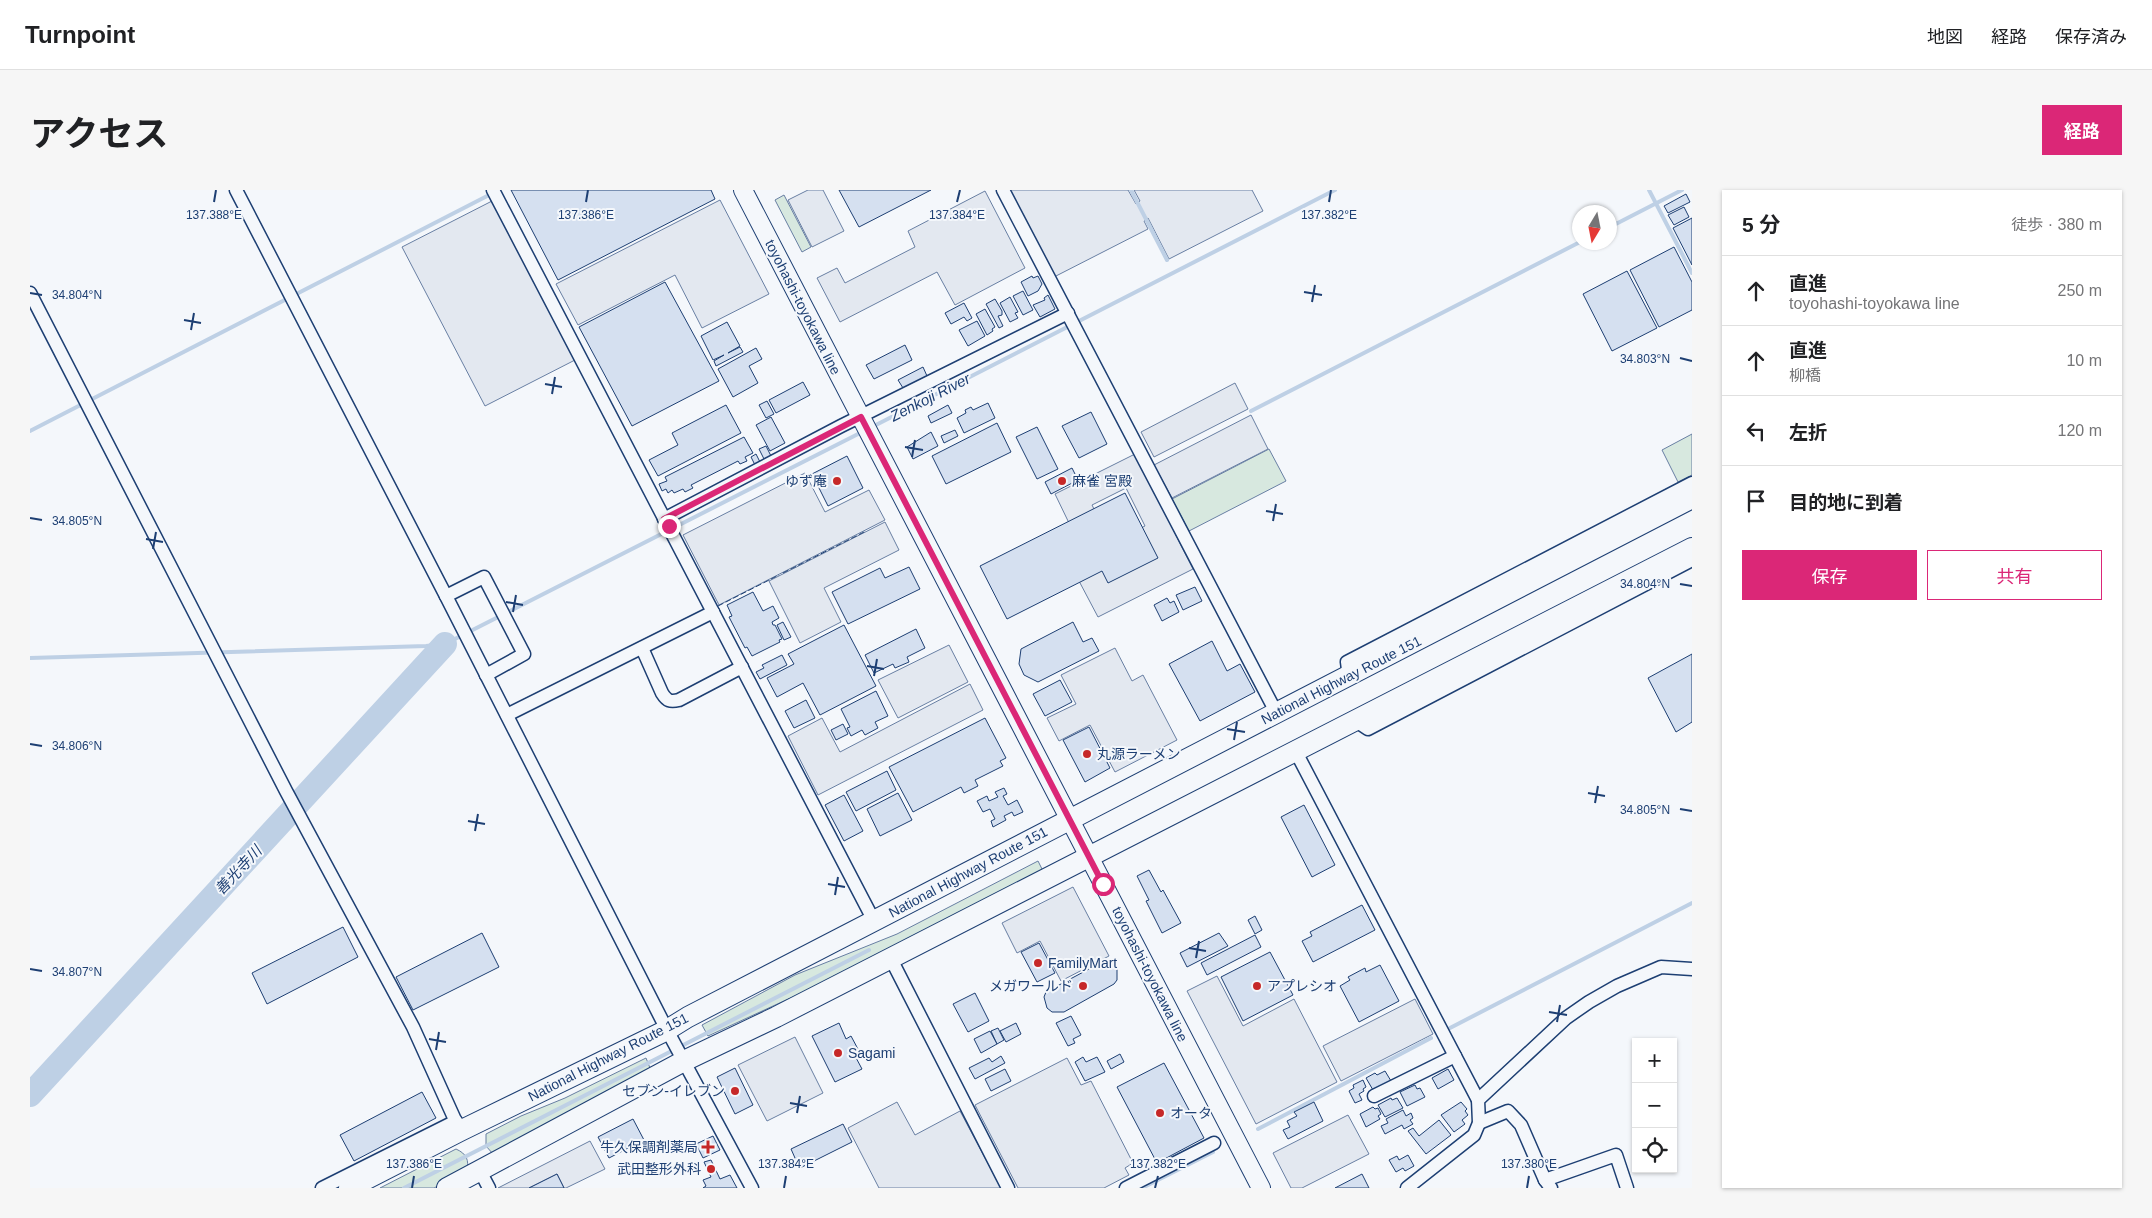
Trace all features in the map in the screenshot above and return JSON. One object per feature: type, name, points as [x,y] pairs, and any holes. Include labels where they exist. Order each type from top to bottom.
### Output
[{"type":"highway","name":"National Highway Route 151","points":[[349,1188],[458,1126],[667,1030],[688,1017],[1069,819],[1349,677],[1692,498]]},
{"type":"highway","points":[[447,1188],[483,1182],[684,1061],[890,959],[1692,548]]},
{"type":"main road","name":"toyohashi-toyokawa line","points":[[743,190],[1261,1188]]},
{"type":"street","points":[[236,190],[461,625],[667,1030],[752,1188]]},
{"type":"street","points":[[1003,190],[1277,714]]},
{"type":"street","points":[[495,193],[874,921]]},
{"type":"street","points":[[30,293],[298,814],[413,1027],[458,1126],[322,1188]]},
{"type":"street","points":[[669,528],[862,420],[1072,321]]},
{"type":"street","points":[[1349,677],[1347,662],[1692,482]]},
{"type":"street","points":[[1356,721],[1368,729],[1692,560]]},
{"type":"street","points":[[446,596],[484,577],[520,646],[524,654],[486,675]]},
{"type":"street","points":[[507,715],[713,612]]},
{"type":"street","points":[[642,648],[662,694],[671,702],[679,700],[742,667]]},
{"type":"street","points":[[1296,752],[1478,1100],[1479,1123],[1474,1135],[1415,1186]]},
{"type":"street","points":[[890,959],[1008,1188]]},
{"type":"street","points":[[1478,1100],[1560,1024],[1589,1002],[1617,986],[1661,967],[1692,970]]},
{"type":"street","points":[[1374,1096],[1455,1056]]},
{"type":"street","points":[[1479,1123],[1508,1111],[1521,1125],[1548,1184],[1616,1154],[1627,1188]]},
{"type":"street","points":[[1126,1188],[1214,1143]]},
{"type":"shaded area","points":[[808,190],[823,190],[844,231],[812,247],[788,200]]},
{"type":"shaded area","points":[[1009,190],[1128,190],[1136,204],[1140,201],[1134,190],[1252,190],[1263,211],[1169,259],[1148,218],[1144,221],[1148,229],[1054,277]]},
{"type":"shaded area","points":[[985,191],[1025,268],[955,305],[937,272],[840,322],[817,278],[837,268],[845,283],[915,247],[908,231]]},
{"type":"shaded area","points":[[784,195],[811,247],[802,252],[775,200]]},
{"type":"shaded area","points":[[720,200],[769,294],[702,328],[675,275],[578,325],[556,284]]},
{"type":"shaded area","points":[[492,201],[575,360],[485,406],[402,247]]},
{"type":"shaded area","points":[[1235,383],[1248,409],[1154,457],[1141,432]]},
{"type":"shaded area","points":[[1251,415],[1268,449],[1172,498],[1154,465]]},
{"type":"shaded area","points":[[1692,434],[1692,475],[1678,482],[1662,450]]},
{"type":"shaded area","points":[[1269,449],[1286,481],[1189,531],[1172,499]]},
{"type":"shaded area","points":[[1135,454],[1193,569],[1098,617],[1079,581],[1069,523],[1055,494]],"holes":[[[1126,488],[1145,526],[1111,543],[1092,505]]]},
{"type":"shaded area","points":[[805,473],[825,512],[869,490],[885,520],[719,605],[683,535]]},
{"type":"shaded area","points":[[885,522],[899,550],[824,588],[841,622],[800,643],[769,581]]},
{"type":"shaded area","points":[[949,645],[968,682],[898,718],[878,680]]},
{"type":"shaded area","points":[[1115,648],[1132,681],[1143,675],[1177,740],[1115,772],[1090,725],[1059,741],[1047,718],[1076,704],[1061,675]]},
{"type":"shaded area","points":[[970,684],[983,710],[818,795],[788,736],[822,718],[840,752]]},
{"type":"shaded area","points":[[1038,861],[1044,873],[857,972],[786,1000],[708,1036],[702,1025],[795,975],[897,934]]},
{"type":"shaded area","points":[[1073,887],[1109,956],[1061,981],[1040,941],[1017,953],[1002,923]]},
{"type":"shaded area","points":[[1217,976],[1243,1026],[1294,999],[1337,1082],[1256,1124],[1187,991]]},
{"type":"shaded area","points":[[1415,999],[1433,1034],[1341,1081],[1323,1046]]},
{"type":"shaded area","points":[[795,1037],[823,1093],[767,1121],[738,1065]]},
{"type":"shaded area","points":[[646,1058],[652,1073],[493,1154],[486,1146],[486,1134]]},
{"type":"shaded area","points":[[1067,1058],[1081,1085],[1091,1081],[1133,1163],[1125,1168],[1129,1175],[1104,1188],[1018,1188],[975,1105]]},
{"type":"shaded area","points":[[897,1102],[915,1135],[960,1111],[1001,1188],[879,1188],[848,1128]]},
{"type":"shaded area","points":[[1348,1115],[1369,1154],[1302,1188],[1291,1188],[1273,1153]]},
{"type":"shaded area","points":[[590,1141],[605,1169],[566,1188],[564,1188],[557,1174],[529,1188],[498,1188]]},
{"type":"shaded area","points":[[456,1149],[463,1153],[466,1158],[468,1164],[467,1171],[434,1188],[380,1188]]},
{"type":"building","points":[[511,190],[711,190],[715,199],[558,280]]},
{"type":"building","points":[[839,190],[931,190],[859,227]]},
{"type":"building","points":[[1686,194],[1690,202],[1668,213],[1664,206]]},
{"type":"building","points":[[1684,207],[1689,217],[1674,225],[1668,215]]},
{"type":"building","points":[[1692,218],[1692,265],[1673,228]]},
{"type":"building","points":[[1674,247],[1692,282],[1692,310],[1659,327],[1630,270]]},
{"type":"building","points":[[1627,271],[1657,328],[1612,351],[1583,294]]},
{"type":"building","points":[[1032,276],[1033,278],[1038,276],[1042,284],[1038,291],[1028,296],[1021,282]]},
{"type":"building","points":[[665,282],[719,381],[632,426],[579,327]]},
{"type":"building","points":[[1023,291],[1033,310],[1023,315],[1013,296]]},
{"type":"building","points":[[1048,295],[1055,309],[1040,317],[1033,305],[1045,300],[1044,298]]},
{"type":"building","points":[[1010,297],[1018,312],[1015,313],[1018,318],[1010,322],[1000,303]]},
{"type":"building","points":[[995,299],[1002,311],[1002,315],[998,316],[1003,326],[999,328],[986,304]]},
{"type":"building","points":[[964,303],[972,318],[967,321],[964,317],[951,324],[945,313]]},
{"type":"building","points":[[985,309],[995,327],[987,335],[976,314]]},
{"type":"building","points":[[977,321],[985,336],[968,346],[959,330]]},
{"type":"building","points":[[727,322],[740,346],[728,353],[740,347],[743,352],[716,366],[714,361],[724,355],[713,360],[701,336]]},
{"type":"building","points":[[905,345],[912,360],[874,379],[866,365]]},
{"type":"building","points":[[756,348],[762,359],[749,366],[758,383],[733,397],[718,369]]},
{"type":"building","points":[[923,367],[927,376],[903,388],[898,380]]},
{"type":"building","points":[[803,382],[810,395],[776,413],[769,400]]},
{"type":"building","points":[[767,401],[774,414],[766,418],[759,405]]},
{"type":"building","points":[[988,403],[995,418],[964,433],[957,418],[966,413],[965,410],[971,407],[973,410]]},
{"type":"building","points":[[726,405],[741,433],[658,476],[649,460],[678,445],[672,433]]},
{"type":"building","points":[[948,405],[952,413],[931,423],[928,416]]},
{"type":"building","points":[[1091,412],[1107,444],[1079,458],[1062,426]]},
{"type":"building","points":[[771,417],[785,443],[770,451],[756,425]]},
{"type":"building","points":[[997,423],[1011,452],[946,484],[932,456]]},
{"type":"building","points":[[1037,427],[1058,469],[1037,479],[1016,437]]},
{"type":"building","points":[[955,430],[958,436],[944,443],[941,436]]},
{"type":"building","points":[[931,432],[938,446],[913,459],[907,447]]},
{"type":"building","points":[[744,437],[753,453],[745,457],[747,461],[740,464],[738,461],[691,485],[693,488],[685,492],[683,489],[674,493],[672,490],[668,493],[666,489],[662,491],[659,484],[667,481],[665,477]]},
{"type":"building","points":[[766,446],[771,456],[764,459],[759,449]]},
{"type":"building","points":[[756,454],[760,462],[755,465],[751,457]]},
{"type":"building","name":"ゆず庵","points":[[847,456],[863,488],[828,506],[812,474]]},
{"type":"building","name":"麻雀 宮殿","points":[[1072,468],[1078,480],[1051,494],[1045,482]]},
{"type":"building","points":[[1125,493],[1158,558],[1108,583],[1102,571],[1007,619],[980,566]]},
{"type":"building","points":[[909,567],[920,589],[848,624],[832,592],[880,568],[885,578]]},
{"type":"building","points":[[1195,587],[1202,601],[1183,610],[1176,595]]},
{"type":"building","points":[[753,592],[763,611],[773,606],[779,618],[772,622],[782,639],[779,640],[780,642],[752,656],[747,647],[745,648],[729,617],[732,616],[727,605]]},
{"type":"building","points":[[1167,598],[1170,603],[1174,601],[1179,612],[1162,621],[1154,605]]},
{"type":"building","points":[[783,622],[791,637],[784,640],[777,625]]},
{"type":"building","points":[[1073,622],[1083,642],[1092,638],[1099,651],[1038,682],[1024,675],[1019,664],[1021,649]]},
{"type":"building","points":[[844,625],[876,686],[820,715],[803,683],[777,697],[767,678],[794,664],[788,654]]},
{"type":"building","points":[[916,629],[925,648],[907,657],[909,662],[895,668],[893,664],[874,673],[865,655]]},
{"type":"building","points":[[1212,641],[1227,671],[1240,664],[1255,692],[1200,721],[1169,664]]},
{"type":"building","points":[[1692,654],[1692,722],[1676,732],[1648,678]]},
{"type":"building","points":[[782,655],[787,665],[760,679],[756,672],[764,668],[762,665]]},
{"type":"building","points":[[1060,680],[1072,702],[1045,716],[1033,694]]},
{"type":"building","points":[[876,691],[888,716],[875,722],[878,728],[865,735],[862,730],[851,736],[847,728],[850,727],[841,709]]},
{"type":"building","points":[[806,700],[815,718],[794,728],[785,711]]},
{"type":"building","points":[[985,718],[1006,758],[1000,761],[1003,766],[975,780],[978,786],[964,793],[961,787],[913,812],[889,767]]},
{"type":"building","points":[[843,724],[848,734],[836,740],[831,730]]},
{"type":"building","name":"丸源ラーメン","points":[[1089,727],[1110,768],[1085,782],[1063,740]]},
{"type":"building","points":[[887,771],[896,790],[856,811],[846,792]]},
{"type":"building","points":[[1004,788],[1007,794],[1003,796],[1008,805],[1017,800],[1023,812],[1014,816],[1012,812],[1004,816],[1006,820],[993,827],[991,821],[995,819],[990,809],[983,812],[977,801],[987,796],[989,801],[998,797],[995,792]]},
{"type":"building","points":[[898,793],[912,820],[880,836],[867,809]]},
{"type":"building","points":[[844,795],[863,831],[844,841],[825,805]]},
{"type":"building","points":[[1304,805],[1335,865],[1312,877],[1281,817]]},
{"type":"building","points":[[1149,870],[1161,892],[1163,890],[1181,923],[1162,933],[1146,901],[1149,900],[1137,876]]},
{"type":"building","points":[[1362,905],[1375,930],[1313,962],[1302,941],[1312,936],[1310,932]]},
{"type":"building","points":[[1255,916],[1262,930],[1255,934],[1248,920]]},
{"type":"building","points":[[343,927],[358,957],[267,1004],[252,973]]},
{"type":"building","points":[[482,933],[499,967],[413,1010],[396,977]]},
{"type":"building","points":[[1219,933],[1228,946],[1187,967],[1180,953]]},
{"type":"building","points":[[1255,935],[1261,947],[1207,975],[1201,963]]},
{"type":"building","name":"FamilyMart","points":[[1039,943],[1055,973],[1037,982],[1021,952]]},
{"type":"building","name":"アプレシオ","points":[[1270,952],[1293,995],[1243,1021],[1221,977]]},
{"type":"building","name":"メガワールド","points":[[1102,962],[1113,964],[1117,969],[1117,980],[1114,984],[1064,1012],[1052,1012],[1047,1008],[1044,997],[1046,992]]},
{"type":"building","points":[[1380,965],[1399,1001],[1359,1022],[1340,986],[1350,980],[1348,977],[1365,968],[1366,972]]},
{"type":"building","points":[[975,993],[989,1021],[968,1032],[953,1004]]},
{"type":"building","points":[[1071,1016],[1081,1035],[1073,1039],[1075,1043],[1068,1046],[1056,1023]]},
{"type":"building","name":"Sagami","points":[[839,1023],[846,1039],[851,1036],[859,1051],[854,1054],[862,1069],[835,1082],[812,1036]]},
{"type":"building","points":[[1016,1023],[1021,1034],[1006,1042],[1000,1031]]},
{"type":"building","points":[[998,1028],[1004,1040],[997,1044],[991,1031]]},
{"type":"building","points":[[990,1031],[997,1044],[981,1053],[974,1039]]},
{"type":"building","points":[[1120,1054],[1124,1062],[1111,1069],[1107,1061]]},
{"type":"building","points":[[1001,1056],[1005,1063],[975,1079],[969,1068],[989,1058],[992,1062]]},
{"type":"building","points":[[1083,1057],[1086,1062],[1097,1057],[1105,1072],[1085,1081],[1075,1062]]},
{"type":"building","name":"オータ","points":[[1164,1063],[1204,1138],[1157,1163],[1117,1087]]},
{"type":"building","name":"セブン-イレブン","points":[[735,1068],[753,1105],[735,1114],[717,1077]]},
{"type":"building","points":[[1005,1069],[1011,1081],[991,1091],[985,1079]]},
{"type":"building","points":[[1448,1069],[1454,1080],[1438,1089],[1432,1078]]},
{"type":"building","points":[[1385,1071],[1391,1081],[1373,1090],[1366,1078],[1375,1073],[1377,1075]]},
{"type":"building","points":[[1363,1080],[1366,1087],[1359,1094],[1362,1100],[1355,1103],[1349,1091],[1354,1088],[1353,1085]]},
{"type":"building","points":[[1415,1085],[1417,1089],[1420,1088],[1425,1097],[1407,1106],[1400,1092]]},
{"type":"building","points":[[422,1092],[436,1118],[354,1161],[340,1135]]},
{"type":"building","points":[[1391,1098],[1392,1100],[1397,1098],[1403,1108],[1385,1117],[1378,1105]]},
{"type":"building","points":[[1314,1102],[1323,1121],[1288,1139],[1283,1130],[1290,1127],[1287,1121],[1297,1116],[1294,1112]]},
{"type":"building","points":[[1461,1102],[1467,1109],[1465,1111],[1468,1115],[1462,1120],[1465,1124],[1454,1132],[1441,1115]]},
{"type":"building","points":[[1373,1107],[1375,1109],[1378,1108],[1381,1114],[1378,1116],[1380,1119],[1366,1127],[1360,1114]]},
{"type":"building","points":[[1403,1110],[1406,1116],[1411,1113],[1413,1118],[1410,1120],[1413,1124],[1404,1129],[1402,1125],[1385,1134],[1381,1126],[1388,1123],[1386,1119]]},
{"type":"building","points":[[633,1119],[644,1140],[609,1158],[598,1137]]},
{"type":"building","points":[[1439,1120],[1451,1135],[1426,1154],[1408,1131],[1413,1128],[1419,1136]]},
{"type":"building","points":[[843,1124],[852,1142],[798,1169],[791,1149]]},
{"type":"building","name":"牛久保調剤薬局","points":[[713,1136],[720,1150],[703,1158],[696,1144]]},
{"type":"building","points":[[1408,1155],[1414,1166],[1405,1171],[1403,1168],[1396,1172],[1389,1160],[1397,1156],[1399,1160]]},
{"type":"building","name":"武田整形外科","points":[[711,1160],[720,1179],[730,1175],[737,1188],[703,1188],[706,1186],[703,1180],[711,1177],[704,1162]]},
{"type":"building","points":[[557,1174],[564,1188],[529,1188]]},
{"type":"building","points":[[1362,1174],[1369,1188],[1335,1188]]},
{"type":"waterway","points":[[1131,190],[1167,260]]},
{"type":"waterway","name":"Zenkoji River","points":[[872,427],[1335,190]]},
{"type":"waterway","points":[[1649,190],[1692,273]]},
{"type":"waterway","points":[[1617,223],[1682,190]]},
{"type":"waterway","points":[[30,431],[493,193]]},
{"type":"waterway","points":[[1251,411],[1572,246]]},
{"type":"waterway","name":"Zenkoji River","points":[[30,658],[445,644],[864,431]]},
{"type":"waterway","name":"善光寺川","points":[[30,1095],[445,644]]},
{"type":"waterway","points":[[1450,1028],[1692,903]]},
{"type":"waterway","points":[[404,1188],[869,950]]},
{"type":"waterway","points":[[1258,1129],[1431,1038]]},
{"type":"waterway","points":[[1142,1188],[1213,1152]]},
{"type":"fence","points":[[783,573],[866,531]]},
{"type":"fence","points":[[718,606],[779,575]]},
{"type":"place","name":"ゆず庵","points":[[837,481]]},
{"type":"place","name":"麻雀 宮殿","points":[[1062,481]]},
{"type":"place","name":"丸源ラーメン","points":[[1087,754]]},
{"type":"place","name":"FamilyMart","points":[[1038,963]]},
{"type":"place","name":"メガワールド","points":[[1083,986]]},
{"type":"place","name":"アプレシオ","points":[[1257,986]]},
{"type":"place","name":"Sagami","points":[[838,1053]]},
{"type":"place","name":"セブン-イレブン","points":[[735,1091]]},
{"type":"place","name":"オータ","points":[[1160,1113]]},
{"type":"place","name":"牛久保調剤薬局","points":[[708,1147]]},
{"type":"place","name":"武田整形外科","points":[[711,1169]]},
{"type":"route","points":[[669,526],[664,519],[861,417],[1103,884]]}]
